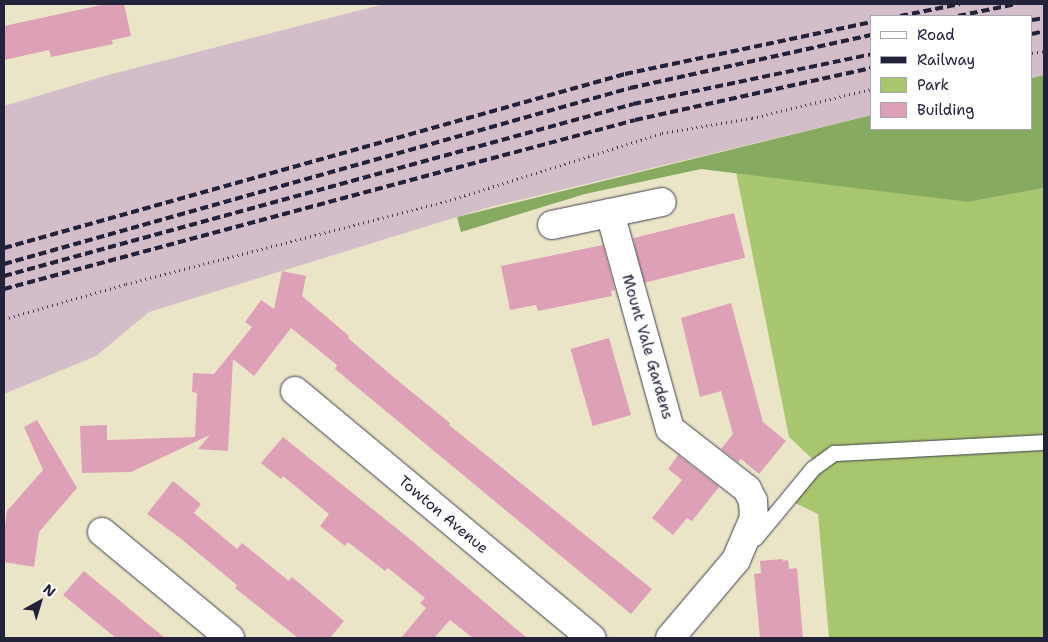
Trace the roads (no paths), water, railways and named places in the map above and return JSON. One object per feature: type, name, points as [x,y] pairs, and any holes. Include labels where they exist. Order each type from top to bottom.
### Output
[{"type":"street","points":[[552,225],[662,202]]},
{"type":"street","name":"Mount Vale Gardens","points":[[610,213],[670,428],[746,489],[753,501],[754,518],[736,560],[670,638]]},
{"type":"street","name":"Towton Avenue","points":[[295,391],[591,638]]},
{"type":"street","points":[[102,532],[230,638]]},
{"type":"lane","points":[[736,560],[813,468],[834,453],[1044,442]]},
{"type":"railway","points":[[905,15],[960,4]]},
{"type":"railway","points":[[963,15],[1016,4]]},
{"type":"railway","points":[[1033,20],[1044,18]]},
{"type":"railway","points":[[4,248],[625,74],[870,22]]},
{"type":"railway","points":[[1033,34],[1044,31]]},
{"type":"railway","points":[[4,264],[630,88],[870,35]]},
{"type":"railway","points":[[4,276],[633,104],[870,54]]},
{"type":"railway","points":[[4,289],[635,120],[870,68]]}]
